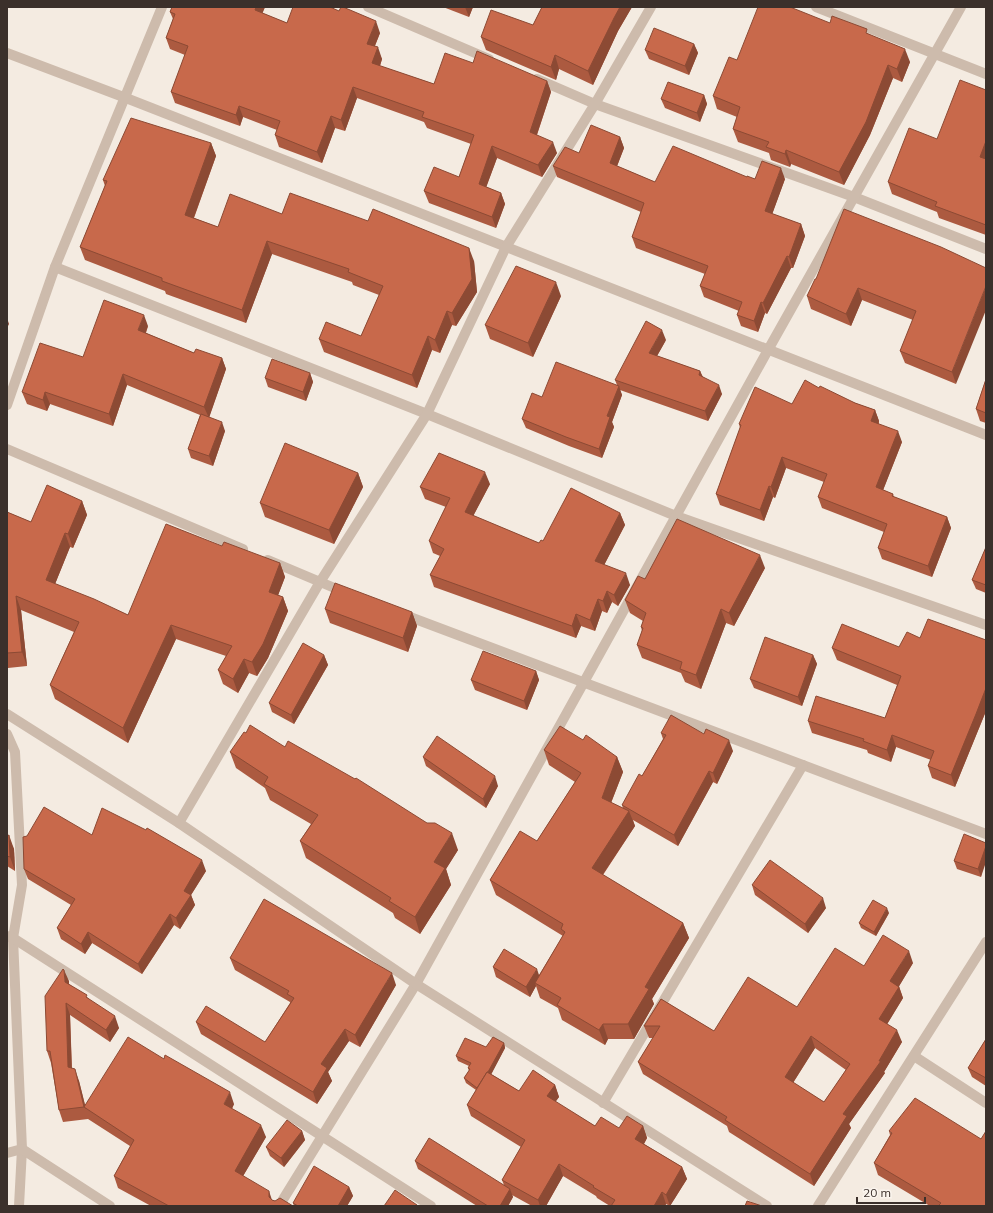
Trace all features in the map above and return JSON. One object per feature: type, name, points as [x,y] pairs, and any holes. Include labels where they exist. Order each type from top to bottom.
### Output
[{"type":"street","points":[[7,405],[55,267],[126,98],[162,7]]},
{"type":"street","points":[[368,7],[500,64]]},
{"type":"street","points":[[179,823],[320,582],[427,414],[506,247],[595,104],[651,7]]},
{"type":"street","points":[[816,7],[986,74]]},
{"type":"street","points":[[279,1206],[416,984],[768,350],[961,7]]},
{"type":"street","points":[[7,53],[126,98],[986,436]]},
{"type":"street","points":[[529,76],[595,104],[854,197],[986,249]]},
{"type":"street","points":[[55,267],[427,414],[676,516],[986,625]]},
{"type":"street","points":[[7,449],[258,556],[357,596]]},
{"type":"street","points":[[393,610],[986,834]]},
{"type":"street","points":[[7,714],[179,823],[416,984],[767,1206]]},
{"type":"street","points":[[7,734],[15,752],[22,885],[10,937],[22,1150],[19,1206]]},
{"type":"street","points":[[603,1103],[803,765]]},
{"type":"street","points":[[10,937],[431,1206]]},
{"type":"street","points":[[818,1206],[986,942]]},
{"type":"street","points":[[914,1056],[986,1103]]},
{"type":"street","points":[[7,1153],[22,1150],[110,1206]]},
{"type":"building","points":[[172,7],[256,7],[255,10],[287,23],[293,7],[330,7],[339,11],[341,7],[343,7],[376,21],[367,44],[378,47],[372,63],[434,84],[445,53],[473,63],[477,51],[547,81],[530,132],[553,142],[538,165],[492,146],[479,184],[501,193],[492,217],[424,191],[434,167],[459,177],[474,135],[422,117],[424,112],[353,87],[341,120],[331,116],[317,152],[275,135],[280,121],[239,106],[236,115],[171,92],[188,46],[166,38],[175,14],[170,12]]},
{"type":"building","points":[[542,7],[620,7],[588,71],[555,55],[551,67],[481,37],[491,10],[533,25]]},
{"type":"building","points":[[758,7],[790,7],[830,23],[832,16],[867,29],[866,33],[905,49],[897,69],[888,65],[866,122],[839,172],[786,150],[785,154],[766,147],[769,142],[733,129],[740,107],[713,96],[729,57],[737,60]]},
{"type":"building","points":[[654,28],[694,44],[685,66],[645,50]]},
{"type":"building","points":[[960,80],[986,90],[986,141],[980,157],[986,159],[986,225],[935,206],[937,202],[888,182],[909,128],[937,139]]},
{"type":"building","points":[[668,82],[704,95],[697,113],[661,99]]},
{"type":"building","points":[[131,118],[211,143],[185,215],[218,227],[230,194],[282,214],[290,193],[368,221],[373,209],[469,248],[472,279],[452,313],[447,311],[435,340],[428,336],[412,375],[319,339],[326,322],[361,336],[383,286],[348,272],[349,269],[267,241],[242,310],[162,281],[162,278],[80,247],[107,181],[103,180]]},
{"type":"building","points":[[591,125],[620,137],[610,163],[655,182],[673,146],[755,179],[762,161],[781,168],[765,211],[801,224],[789,257],[787,256],[763,303],[761,302],[754,321],[737,315],[742,302],[700,286],[708,266],[632,237],[644,203],[553,166],[565,147],[579,153]]},
{"type":"building","points":[[844,209],[941,247],[986,268],[986,286],[952,372],[900,351],[916,311],[858,288],[846,314],[807,296],[816,279]]},
{"type":"building","points":[[516,266],[556,282],[528,343],[485,325]]},
{"type":"building","points":[[104,300],[144,315],[138,330],[194,353],[196,349],[222,358],[204,407],[123,374],[109,414],[45,392],[43,400],[22,392],[40,343],[83,357]]},
{"type":"building","points":[[646,321],[662,330],[649,353],[700,371],[699,375],[719,385],[705,411],[615,380]]},
{"type":"building","points":[[272,359],[310,373],[303,392],[265,378]]},
{"type":"building","points":[[556,362],[619,386],[607,416],[610,417],[599,449],[522,419],[532,393],[542,397]]},
{"type":"building","points":[[986,379],[986,413],[976,409]]},
{"type":"building","points":[[805,380],[819,388],[820,386],[855,403],[875,410],[871,421],[898,431],[876,487],[893,494],[892,496],[947,517],[928,566],[878,548],[887,524],[818,497],[827,474],[782,457],[771,487],[769,486],[760,510],[716,494],[741,425],[739,424],[755,387],[792,404]]},
{"type":"building","points":[[201,414],[222,422],[209,456],[188,449]]},
{"type":"building","points":[[285,443],[358,473],[329,530],[260,503]]},
{"type":"building","points":[[439,453],[485,472],[465,512],[539,543],[541,540],[543,541],[571,488],[620,513],[595,561],[626,573],[614,595],[607,591],[603,601],[598,599],[590,620],[576,614],[572,626],[430,575],[444,549],[429,541],[450,498],[420,487]]},
{"type":"building","points":[[47,485],[82,501],[68,534],[65,533],[46,580],[94,599],[128,615],[166,524],[222,546],[224,542],[280,563],[269,592],[283,597],[263,644],[252,662],[244,659],[233,679],[218,670],[232,646],[171,625],[123,728],[50,685],[79,622],[16,596],[22,652],[7,653],[7,512],[31,522]]},
{"type":"building","points":[[677,519],[760,555],[729,613],[721,609],[696,675],[680,669],[682,662],[637,645],[646,613],[625,600],[638,576],[645,579]]},
{"type":"building","points":[[986,547],[986,585],[972,580]]},
{"type":"building","points":[[335,583],[412,612],[403,638],[325,609]]},
{"type":"building","points":[[928,619],[986,640],[986,688],[951,775],[928,766],[934,751],[892,735],[887,750],[863,741],[864,739],[808,721],[816,696],[885,718],[901,676],[832,648],[842,624],[899,647],[907,632],[920,638]]},
{"type":"building","points":[[765,637],[813,655],[798,697],[750,679]]},
{"type":"building","points":[[303,643],[324,655],[291,715],[269,703]]},
{"type":"building","points":[[483,651],[536,671],[524,701],[471,680]]},
{"type":"building","points":[[671,715],[704,734],[706,729],[729,740],[713,773],[709,771],[674,835],[622,805],[639,774],[642,776],[666,735],[661,733]]},
{"type":"building","points":[[250,725],[285,747],[288,741],[355,779],[356,778],[427,823],[435,823],[452,833],[434,862],[445,868],[415,917],[389,901],[391,898],[300,841],[318,815],[264,784],[268,777],[230,752],[244,732],[246,733]]},
{"type":"building","points":[[560,726],[583,740],[586,735],[617,757],[602,798],[629,811],[592,868],[683,923],[645,987],[649,989],[628,1024],[603,1024],[599,1030],[557,1005],[561,998],[535,983],[565,932],[561,929],[563,924],[490,880],[520,831],[537,841],[581,773],[544,750]]},
{"type":"building","points":[[437,736],[495,776],[483,799],[423,757]]},
{"type":"building","points":[[44,807],[92,835],[102,808],[146,830],[147,828],[202,860],[184,891],[191,895],[176,918],[170,914],[138,964],[88,932],[81,944],[57,928],[75,899],[24,869],[23,837],[27,836]]},
{"type":"building","points":[[964,834],[986,843],[978,869],[954,861]]},
{"type":"building","points":[[9,835],[10,857],[7,856],[7,836]]},
{"type":"building","points":[[770,860],[823,898],[805,924],[752,885]]},
{"type":"building","points":[[264,899],[392,973],[355,1035],[345,1029],[321,1064],[327,1068],[313,1092],[196,1022],[206,1006],[265,1042],[294,998],[287,994],[289,991],[230,958]]},
{"type":"building","points":[[873,900],[887,908],[874,932],[859,923]]},
{"type":"building","points":[[883,935],[909,951],[890,981],[899,987],[879,1019],[897,1030],[879,1061],[881,1061],[843,1114],[847,1116],[810,1174],[725,1120],[727,1117],[638,1062],[660,1026],[644,1026],[661,999],[714,1031],[748,977],[797,1007],[835,948],[864,966]],"holes":[[[811,1036],[850,1064],[824,1102],[785,1077]]]},
{"type":"building","points":[[504,949],[537,969],[526,987],[493,967]]},
{"type":"building","points":[[63,969],[65,982],[87,995],[86,997],[115,1016],[106,1030],[66,1003],[68,1067],[75,1069],[84,1107],[59,1110],[50,1051],[47,1051],[45,996]]},
{"type":"building","points":[[128,1037],[164,1059],[165,1055],[230,1092],[224,1104],[261,1125],[235,1171],[269,1191],[269,1197],[272,1200],[275,1201],[280,1198],[293,1206],[169,1206],[114,1176],[134,1140],[84,1107]]},
{"type":"building","points":[[493,1037],[504,1043],[488,1072],[477,1088],[464,1078],[470,1069],[468,1068],[471,1063],[456,1056],[465,1038],[486,1047]]},
{"type":"building","points":[[986,1039],[986,1078],[968,1068]]},
{"type":"building","points":[[533,1070],[555,1085],[547,1096],[595,1126],[601,1117],[619,1128],[627,1116],[643,1126],[635,1139],[682,1167],[666,1195],[662,1192],[654,1206],[611,1206],[615,1200],[559,1164],[538,1200],[502,1180],[525,1140],[467,1105],[487,1072],[519,1091]]},
{"type":"building","points":[[915,1098],[981,1139],[986,1131],[986,1206],[938,1206],[941,1203],[874,1163],[892,1133],[889,1131]]},
{"type":"building","points":[[287,1120],[302,1131],[281,1158],[266,1147]]},
{"type":"building","points":[[429,1138],[510,1189],[500,1206],[488,1206],[415,1161]]},
{"type":"building","points":[[314,1166],[349,1187],[338,1206],[298,1206],[293,1203]]},
{"type":"building","points":[[395,1190],[417,1205],[384,1206]]},
{"type":"building","points":[[747,1201],[762,1206],[745,1206]]}]
